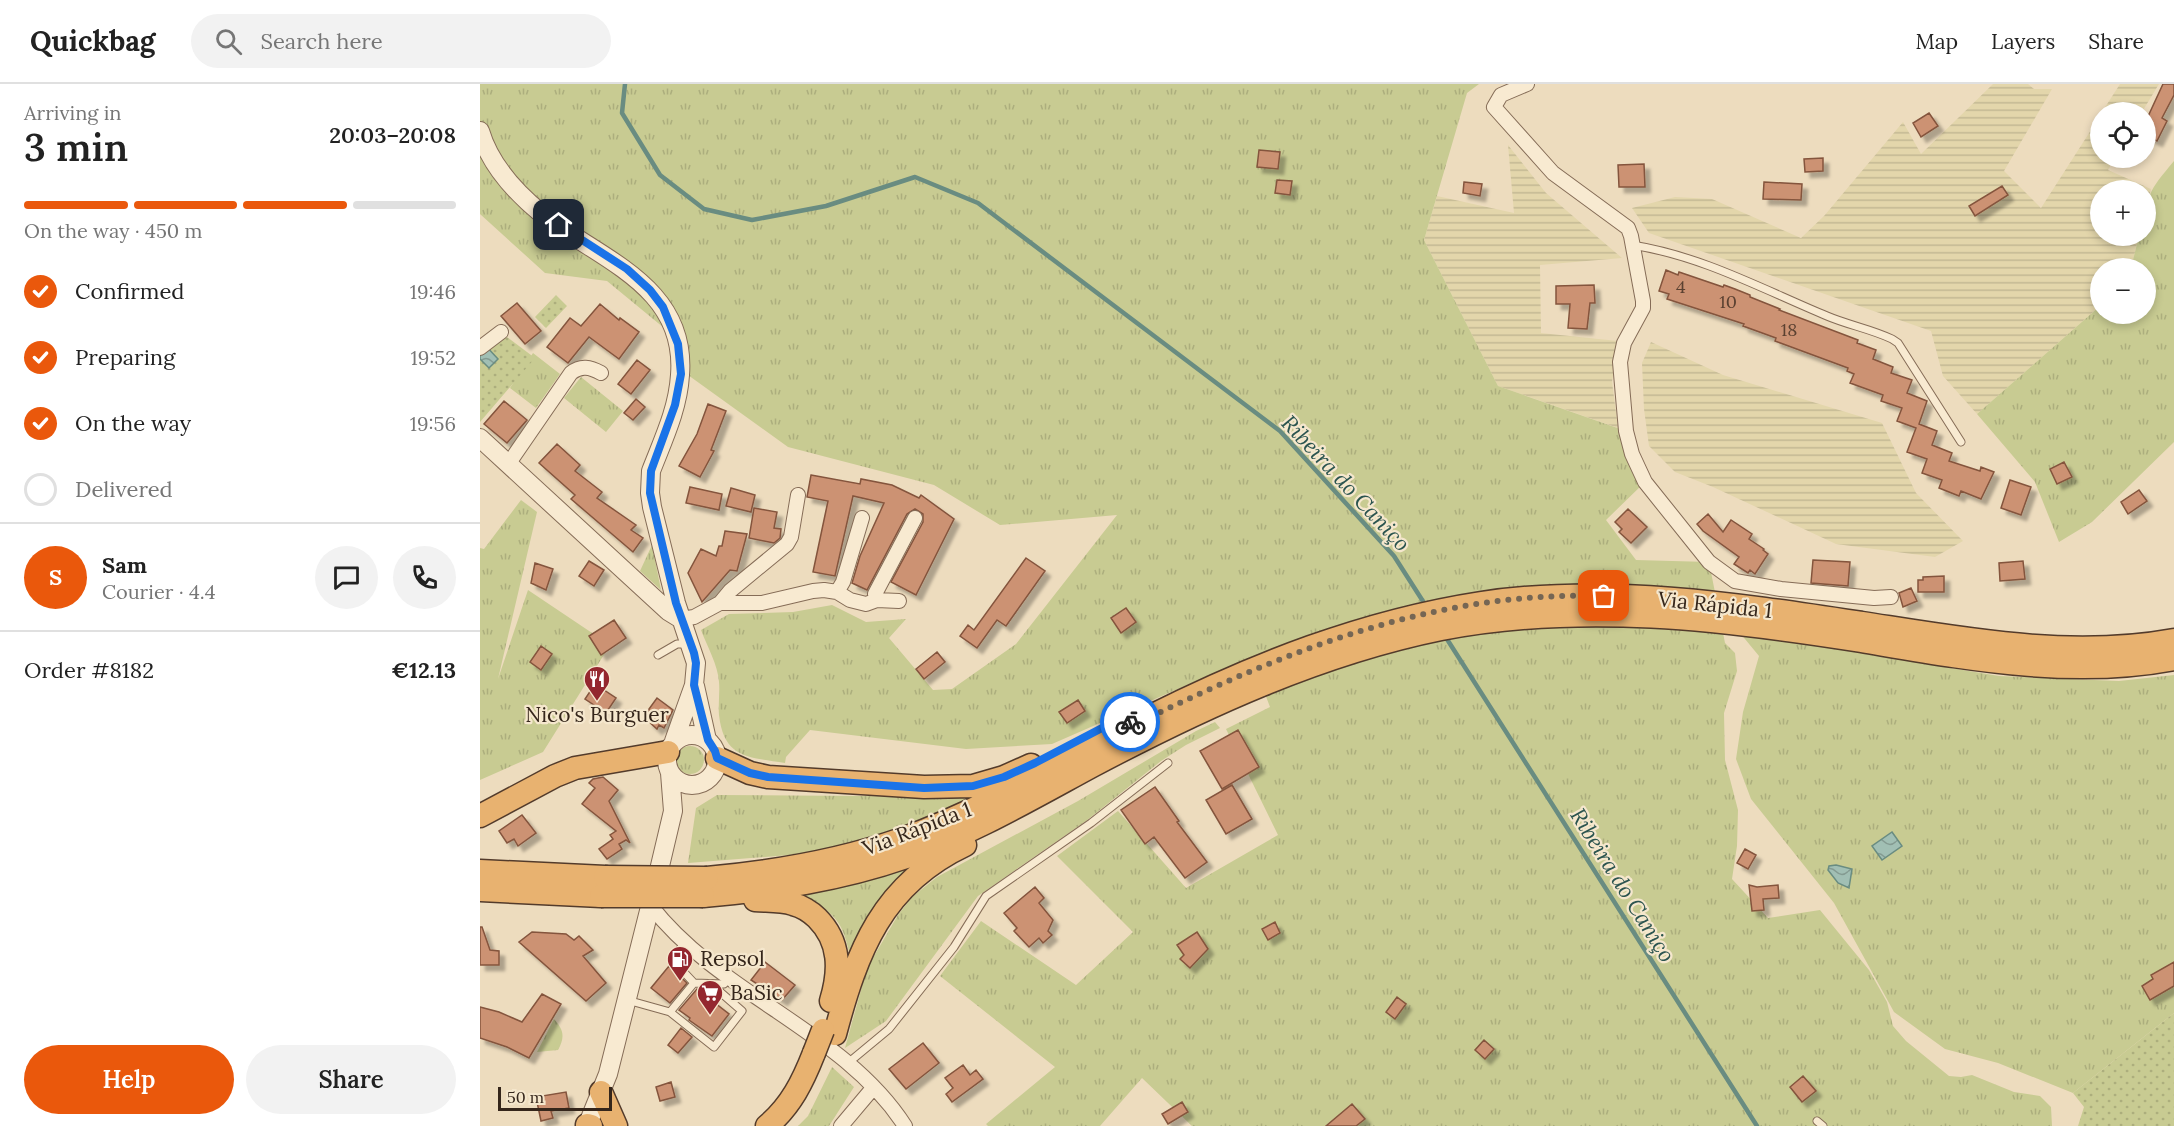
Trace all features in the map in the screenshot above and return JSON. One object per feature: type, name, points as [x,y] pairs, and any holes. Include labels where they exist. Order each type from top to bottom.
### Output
[{"type":"highway","name":"Via Rápida 1","points":[[480,890],[603,887],[707,890],[785,887],[843,876],[908,856],[1000,816],[1092,766],[1266,663],[1383,623],[1483,603],[1534,597],[1583,595],[1686,600],[1729,614],[1922,652],[2043,665],[2121,666],[2174,658]]},
{"type":"highway","name":"Via Rápida 1","points":[[1729,614],[2039,646],[2120,646],[2174,640]]},
{"type":"highway","name":"Via Rápida 1","points":[[707,890],[789,868],[838,858],[904,838],[998,797],[1148,718],[1207,699]]},
{"type":"highway","points":[[712,749],[750,773],[768,777],[924,788],[973,786],[1004,777],[1102,728],[1148,718]]},
{"type":"highway","points":[[480,816],[555,776],[575,768],[671,755]]},
{"type":"highway","points":[[829,1032],[870,931],[903,888],[947,854],[1075,790],[1092,766]]},
{"type":"highway","name":"Via Rápida 1","points":[[480,871],[603,887]]},
{"type":"highway","points":[[707,890],[793,904],[813,915],[832,938],[838,962],[829,1032],[830,1057],[812,1093],[788,1126]]},
{"type":"highway","points":[[767,1126],[785,1109],[796,1093],[830,1057]]},
{"type":"highway","points":[[601,1092],[616,1126]]},
{"type":"street","points":[[1527,84],[1502,95],[1494,107],[1553,174],[1628,228],[1643,308],[1624,343],[1620,362],[1622,392],[1626,431],[1632,454],[1645,482],[1709,562],[1735,581],[1839,595],[1891,597]]},
{"type":"street","points":[[480,131],[484,146],[494,165],[543,214],[627,269],[650,290],[663,307],[678,344],[681,374],[671,422],[651,471],[650,493],[681,619],[696,663],[694,685],[671,755],[673,812],[651,906],[608,1074],[586,1126]]},
{"type":"street","points":[[480,348],[501,332]]},
{"type":"street","points":[[509,463],[571,373],[577,368],[584,367],[601,373]]},
{"type":"street","points":[[480,438],[660,604],[681,619],[694,617],[720,603],[729,591],[787,544],[791,537],[798,495]]},
{"type":"street","points":[[837,592],[843,582],[862,518]]},
{"type":"street","points":[[877,600],[875,594],[915,518]]},
{"type":"street","points":[[720,603],[762,603],[813,591],[837,592],[850,600],[866,604],[877,600],[899,601]]},
{"type":"street","points":[[671,755],[683,783],[691,785],[708,779],[715,769],[712,749],[694,685]]},
{"type":"street","points":[[671,755],[682,736],[700,736],[712,749]]},
{"type":"street","points":[[673,812],[691,785]]},
{"type":"street","points":[[651,906],[684,943],[873,1088],[892,1106],[905,1126]]},
{"type":"street","points":[[841,1126],[873,1088]]},
{"type":"lane","points":[[1632,245],[1662,249],[1737,275],[1828,317],[1892,339],[1898,343],[1961,442]]},
{"type":"lane","points":[[658,655],[677,644],[690,644]]},
{"type":"lane","points":[[830,1057],[889,1029],[954,947],[986,896],[1091,824],[1168,763]]},
{"type":"lane","points":[[684,943],[680,949],[680,969],[694,983],[724,984],[730,978]]},
{"type":"lane","points":[[670,1012],[694,983]]},
{"type":"lane","points":[[627,999],[670,1012],[714,1047],[742,1011],[711,984]]},
{"type":"shaded area","points":[[1993,84],[2028,84],[2034,89],[2052,89],[2004,171],[2041,208],[2090,132],[2090,168],[2109,168],[2108,170],[2131,180],[2090,180],[2090,246],[2136,246],[2134,258],[2090,258],[2090,315],[1977,414],[1943,376],[1931,331],[1649,233],[1632,208],[1675,197],[1712,199],[1801,238],[1824,216],[1903,122],[1921,154]]},
{"type":"shaded area","points":[[2120,84],[2159,84],[2148,102],[2108,102]]},
{"type":"shaded area","points":[[1508,145],[1546,193],[1622,258],[1540,265],[1541,333],[1618,341],[1612,382],[1618,428],[1498,386],[1424,240],[1437,196],[1514,213]]},
{"type":"shaded area","points":[[1651,342],[1723,375],[1882,423],[1916,493],[1963,541],[1935,557],[1836,544],[1713,487],[1675,472],[1649,446],[1644,409],[1642,363]]},
{"type":"green space","points":[[480,84],[1479,84],[1467,93],[1424,240],[1498,386],[1626,431],[1645,482],[1606,520],[1636,560],[1709,562],[1725,643],[1735,653],[1737,671],[1724,713],[1725,760],[1738,810],[1737,846],[1732,879],[1768,918],[1820,910],[1869,970],[1887,1002],[1893,1026],[1906,1041],[1949,1076],[1972,1075],[2014,1092],[2040,1096],[2051,1107],[2052,1126],[1192,1126],[1142,1078],[1100,1126],[988,1126],[986,1124],[1055,1067],[940,976],[981,921],[1076,985],[1133,932],[1057,856],[1118,811],[1186,888],[1278,835],[1226,729],[1270,707],[1251,657],[1052,744],[966,749],[810,730],[786,757],[785,763],[750,757],[733,748],[726,740],[722,729],[719,715],[718,676],[701,630],[729,614],[793,612],[832,605],[866,622],[906,619],[889,638],[933,690],[952,689],[1016,644],[1117,515],[1000,525],[934,485],[788,447],[681,370],[675,337],[607,281],[545,273],[480,214]]},
{"type":"green space","points":[[2174,161],[2174,442],[2092,522],[2059,542],[2035,482],[1977,414],[2090,315],[2090,324],[2156,324],[2156,258],[2134,258],[2136,246],[2156,246],[2156,184]]},
{"type":"green space","points":[[556,295],[567,306],[546,328],[535,317]]},
{"type":"green space","points":[[507,337],[535,358],[480,422],[480,359],[482,353]]},
{"type":"green space","points":[[533,353],[560,374],[536,408],[510,388]]},
{"type":"green space","points":[[581,377],[623,411],[606,432],[564,398]]},
{"type":"green space","points":[[521,500],[537,512],[498,679],[528,590],[610,645],[543,752],[480,780],[480,548],[484,549]]},
{"type":"green space","points":[[652,545],[661,590],[640,571]]},
{"type":"green space","points":[[1740,633],[1999,676],[2119,681],[2174,675],[2174,1013],[2073,1093],[1998,1063],[1945,1049],[1894,1012],[1834,903],[1751,799],[1736,759],[1743,712],[1759,656]]},
{"type":"green space","points":[[1215,722],[1220,728],[1161,761],[1086,821],[978,896],[886,1021],[845,1048],[867,968],[898,915],[912,897],[937,877],[1078,801]]},
{"type":"green space","points":[[690,746],[700,750],[704,760],[700,770],[690,774],[680,770],[676,760],[680,750]]},
{"type":"green space","points":[[717,795],[979,797],[926,820],[814,853],[688,863],[696,808]]},
{"type":"green space","points":[[930,860],[851,961],[845,936],[836,919],[822,907],[799,895]]},
{"type":"green space","points":[[2174,1013],[2174,1126],[2078,1126],[2084,1107],[2073,1093]]},
{"type":"green space","points":[[554,1019],[562,1034],[558,1050],[537,1052]]},
{"type":"green space","points":[[832,1067],[854,1087],[829,1126],[798,1126],[808,1116]]},
{"type":"water","points":[[485,345],[498,359],[489,368],[480,359],[480,350]]},
{"type":"water","points":[[1892,832],[1902,846],[1882,860],[1872,846]]},
{"type":"water","points":[[1836,865],[1852,869],[1849,888],[1838,883],[1828,870],[1829,866]]},
{"type":"building","points":[[2163,84],[2174,84],[2174,95],[2162,118],[2167,121],[2157,141],[2156,102]]},
{"type":"building","points":[[1929,113],[1938,126],[1921,137],[1913,123]]},
{"type":"building","points":[[1259,150],[1280,152],[1278,169],[1257,167]]},
{"type":"building","points":[[1823,158],[1823,171],[1805,172],[1804,159]]},
{"type":"building","points":[[1644,164],[1645,187],[1619,187],[1618,165]]},
{"type":"building","points":[[1277,180],[1292,181],[1290,195],[1275,193]]},
{"type":"building","points":[[1464,182],[1482,184],[1480,196],[1463,193]]},
{"type":"building","points":[[1764,182],[1802,184],[1801,200],[1763,199]]},
{"type":"building","points":[[2002,186],[2008,195],[1975,216],[1969,206]]},
{"type":"building","points":[[1666,270],[1735,289],[1779,310],[1858,340],[1857,343],[1876,350],[1873,359],[1893,367],[1891,373],[1912,380],[1907,393],[1927,401],[1919,424],[1937,431],[1932,445],[1952,453],[1949,461],[1980,471],[1981,467],[1994,472],[1981,499],[1961,491],[1959,496],[1939,488],[1942,480],[1922,473],[1927,459],[1907,452],[1916,428],[1897,421],[1902,408],[1881,401],[1883,395],[1850,383],[1854,374],[1847,371],[1848,368],[1775,341],[1776,338],[1743,326],[1744,324],[1667,299],[1669,294],[1659,291]]},
{"type":"building","points":[[1594,285],[1595,303],[1590,303],[1587,329],[1568,328],[1570,304],[1556,304],[1556,286]]},
{"type":"building","points":[[517,303],[541,331],[525,344],[501,316]]},
{"type":"building","points":[[600,304],[619,320],[620,318],[639,332],[619,359],[589,337],[568,363],[547,347],[570,318],[581,326]]},
{"type":"building","points":[[637,360],[650,370],[631,394],[618,384]]},
{"type":"building","points":[[636,399],[645,407],[633,420],[624,413]]},
{"type":"building","points":[[504,401],[527,420],[507,443],[484,424]]},
{"type":"building","points":[[708,404],[726,411],[711,450],[714,451],[700,477],[679,466],[697,434]]},
{"type":"building","points":[[557,444],[580,465],[575,471],[602,492],[597,498],[636,525],[631,530],[643,538],[633,552],[571,499],[575,495],[539,463]]},
{"type":"building","points":[[2064,462],[2072,477],[2057,484],[2050,469]]},
{"type":"building","points":[[811,475],[860,484],[861,479],[892,485],[919,498],[921,495],[954,519],[916,595],[891,582],[923,522],[923,514],[915,509],[907,514],[867,590],[852,583],[860,556],[884,503],[853,496],[835,576],[813,572],[828,501],[807,497]]},
{"type":"building","points":[[2010,480],[2031,487],[2021,515],[2001,508]]},
{"type":"building","points":[[690,487],[722,494],[719,510],[686,503]]},
{"type":"building","points":[[731,488],[755,495],[751,512],[726,506]]},
{"type":"building","points":[[2139,490],[2147,501],[2128,514],[2121,502]]},
{"type":"building","points":[[754,508],[777,512],[774,528],[781,529],[780,538],[774,543],[749,538]]},
{"type":"building","points":[[1628,509],[1647,527],[1631,543],[1619,532],[1622,529],[1615,522]]},
{"type":"building","points":[[1708,514],[1723,532],[1731,520],[1752,534],[1749,539],[1768,554],[1755,574],[1750,570],[1748,573],[1734,564],[1739,557],[1697,524]]},
{"type":"building","points":[[725,531],[747,534],[737,571],[730,570],[702,602],[688,573],[701,549],[716,556],[719,546],[722,546]]},
{"type":"building","points":[[1026,558],[1045,571],[1006,626],[997,620],[977,648],[960,636],[968,625],[974,630]]},
{"type":"building","points":[[1813,560],[1850,562],[1848,586],[1811,583]]},
{"type":"building","points":[[589,561],[604,570],[594,586],[579,576]]},
{"type":"building","points":[[2023,561],[2025,579],[2000,581],[1999,563]]},
{"type":"building","points":[[535,563],[553,569],[546,590],[531,583]]},
{"type":"building","points":[[1944,576],[1944,592],[1918,592],[1918,580],[1923,580],[1923,577]]},
{"type":"building","points":[[1911,588],[1917,601],[1903,607],[1899,593]]},
{"type":"building","points":[[1126,608],[1136,622],[1121,633],[1111,618]]},
{"type":"building","points":[[614,620],[626,638],[601,655],[589,636]]},
{"type":"building","points":[[541,646],[552,654],[541,670],[530,662]]},
{"type":"building","points":[[937,652],[945,662],[924,679],[916,669]]},
{"type":"building","points":[[595,684],[616,698],[606,713],[585,699]]},
{"type":"building","points":[[657,698],[673,710],[664,728],[659,725],[657,729],[648,721],[649,709]]},
{"type":"building","points":[[1078,700],[1085,711],[1067,723],[1059,712]]},
{"type":"building","points":[[1238,730],[1259,767],[1222,789],[1200,751]]},
{"type":"building","points":[[603,777],[618,790],[609,801],[630,843],[626,840],[619,844],[622,849],[607,859],[599,849],[613,839],[610,835],[616,831],[582,804],[595,788],[589,783],[593,779]]},
{"type":"building","points":[[1232,785],[1252,819],[1226,834],[1206,800]]},
{"type":"building","points":[[1155,787],[1179,821],[1177,822],[1207,862],[1185,878],[1154,837],[1145,844],[1121,810]]},
{"type":"building","points":[[522,815],[536,833],[518,846],[514,839],[507,843],[499,831]]},
{"type":"building","points":[[1745,849],[1756,855],[1748,869],[1737,863]]},
{"type":"building","points":[[1749,885],[1757,887],[1778,885],[1779,898],[1763,899],[1764,910],[1752,911]]},
{"type":"building","points":[[1035,887],[1044,898],[1039,903],[1053,920],[1048,931],[1052,935],[1043,943],[1039,938],[1029,947],[1014,931],[1017,928],[1004,913]]},
{"type":"building","points":[[1275,922],[1280,933],[1268,940],[1262,929]]},
{"type":"building","points":[[480,927],[482,927],[490,950],[499,951],[499,965],[480,965]]},
{"type":"building","points":[[532,932],[566,934],[574,940],[579,936],[593,950],[583,956],[606,983],[586,1001],[519,942]]},
{"type":"building","points":[[1197,932],[1208,949],[1190,968],[1180,959],[1184,955],[1177,945]]},
{"type":"building","points":[[765,962],[795,985],[782,1000],[751,980]]},
{"type":"building","points":[[2174,962],[2174,986],[2150,1000],[2142,986],[2153,979],[2151,975]]},
{"type":"building","points":[[669,966],[687,983],[670,1003],[651,988]]},
{"type":"building","name":"BaSic","points":[[697,989],[729,1014],[712,1036],[679,1010]]},
{"type":"building","points":[[542,994],[561,1004],[529,1058],[507,1047],[480,1038],[480,1007],[522,1022]]},
{"type":"building","points":[[1397,997],[1406,1004],[1395,1019],[1386,1012]]},
{"type":"building","points":[[681,1028],[692,1037],[678,1053],[668,1045]]},
{"type":"building","points":[[1484,1040],[1494,1049],[1485,1059],[1475,1050]]},
{"type":"building","points":[[923,1043],[939,1063],[906,1089],[889,1069]]},
{"type":"building","points":[[963,1065],[970,1075],[976,1070],[983,1079],[952,1102],[946,1094],[953,1088],[945,1078]]},
{"type":"building","points":[[1803,1076],[1816,1091],[1802,1102],[1790,1087]]},
{"type":"building","points":[[671,1082],[675,1097],[660,1101],[656,1087]]},
{"type":"building","points":[[566,1092],[569,1108],[551,1111],[553,1118],[541,1121],[536,1097]]},
{"type":"building","points":[[1182,1102],[1188,1112],[1168,1124],[1162,1114]]},
{"type":"building","points":[[1352,1104],[1365,1119],[1356,1126],[1326,1126]]},
{"type":"waterway","name":"Ribeira do Caniço","points":[[625,84],[622,113],[660,175],[704,209],[752,220],[826,206],[915,177],[978,203],[1280,431],[1394,556],[1426,606]]},
{"type":"waterway","name":"Ribeira do Caniço","points":[[1445,636],[1757,1126]]},
{"type":"way so far","points":[[1130,722],[1148,718],[1266,663],[1383,623],[1483,603],[1534,597],[1604,596]]},
{"type":"place","name":"Nico's Burguer","points":[[597,702]]},
{"type":"place","name":"Repsol","points":[[680,982]]},
{"type":"place","name":"BaSic","points":[[710,1016]]},
{"type":"route","points":[[559,225],[627,269],[650,290],[663,307],[678,344],[681,374],[671,422],[651,471],[650,493],[676,603],[694,653],[696,674],[694,685],[708,740],[717,758],[750,773],[768,777],[924,788],[973,786],[1004,777],[1102,728],[1130,722]]}]
